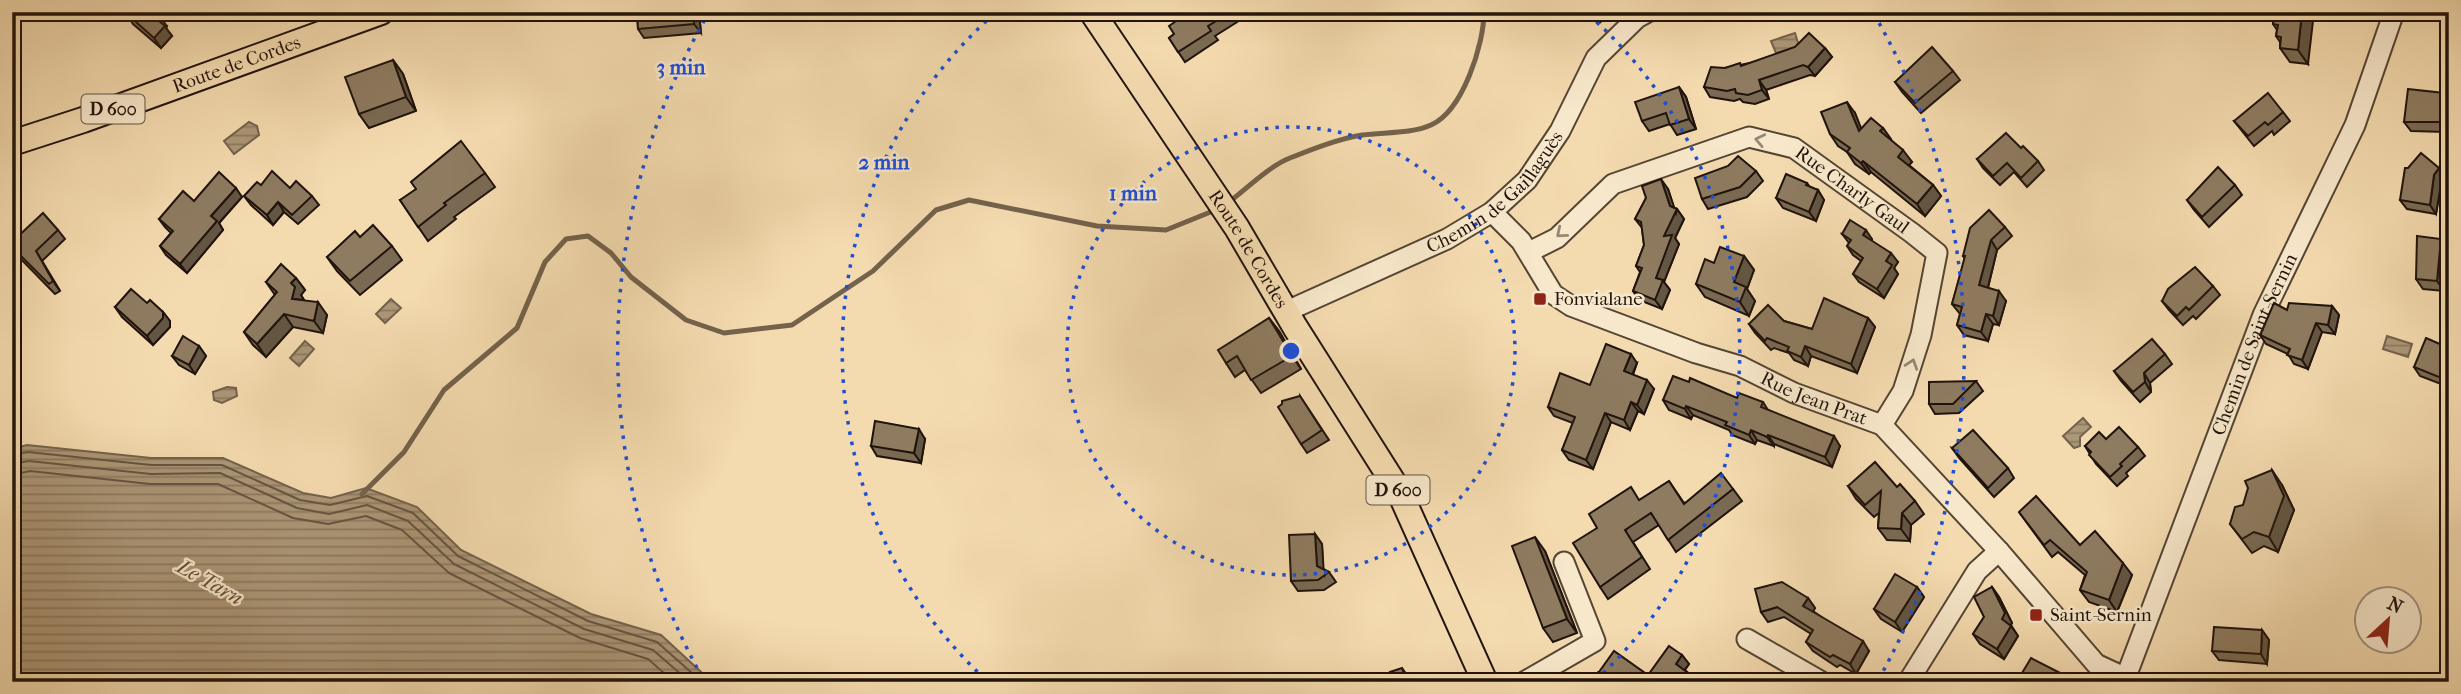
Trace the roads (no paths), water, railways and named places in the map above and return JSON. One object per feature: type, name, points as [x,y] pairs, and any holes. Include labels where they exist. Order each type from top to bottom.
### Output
[{"type":"main road","name":"Route de Cordes","points":[[12,143],[381,12]]},
{"type":"main road","name":"Route de Cordes","points":[[1092,12],[1237,228],[1295,327],[1400,493],[1485,682]]},
{"type":"street","name":"Chemin de Gaillaguès","points":[[1287,311],[1447,239],[1492,212],[1527,180],[1560,131],[1596,58],[1637,18],[1648,12]]},
{"type":"street","name":"Chemin de Saint-Sernin","points":[[2125,680],[2263,314],[2355,125],[2394,12]]},
{"type":"street","name":"Rue Charly Gaul","points":[[1529,252],[1557,238],[1613,184],[1749,137],[1794,148],[1937,253],[1921,335],[1903,391],[1882,425]]},
{"type":"street","name":"Rue Jean Prat","points":[[1492,212],[1521,241],[1553,295],[1571,306],[1696,353],[1740,366],[1794,393],[1882,425],[1999,551],[2096,664],[2125,680]]},
{"type":"street","points":[[1908,682],[1977,570],[1999,551]]},
{"type":"street","points":[[1524,682],[1595,641],[1564,562]]},
{"type":"street","points":[[1747,639],[1822,682]]},
{"type":"water","points":[[1795,33],[1799,46],[1776,53],[1771,41]]},
{"type":"water","points":[[249,122],[257,126],[259,135],[234,154],[224,141]]},
{"type":"water","points":[[391,299],[401,308],[385,323],[376,314]]},
{"type":"water","points":[[2387,336],[2412,344],[2408,357],[2383,349]]},
{"type":"water","points":[[305,341],[314,349],[299,366],[290,358]]},
{"type":"water","points":[[227,387],[236,388],[237,396],[222,403],[214,400],[213,392]]},
{"type":"water","points":[[2083,418],[2091,427],[2080,437],[2080,446],[2074,448],[2063,436]]},
{"type":"water","name":"Le Tarn","points":[[27,445],[151,458],[223,458],[303,493],[331,498],[366,488],[417,507],[461,550],[591,614],[661,635],[712,682],[12,682],[12,449]]},
{"type":"waterway","points":[[1229,202],[1267,172],[1290,158],[1353,137],[1423,128],[1442,117],[1453,106],[1470,75],[1480,41],[1484,12]]},
{"type":"waterway","points":[[362,494],[404,452],[444,390],[517,328],[545,262],[566,239],[588,236],[611,253],[631,277],[686,320],[724,333],[792,325],[873,271],[936,210],[969,200],[1097,226],[1166,230],[1218,209]]},
{"type":"place","name":"Fonvialane","points":[[1540,299]]},
{"type":"place","name":"Saint-Sernin","points":[[2036,615]]}]
